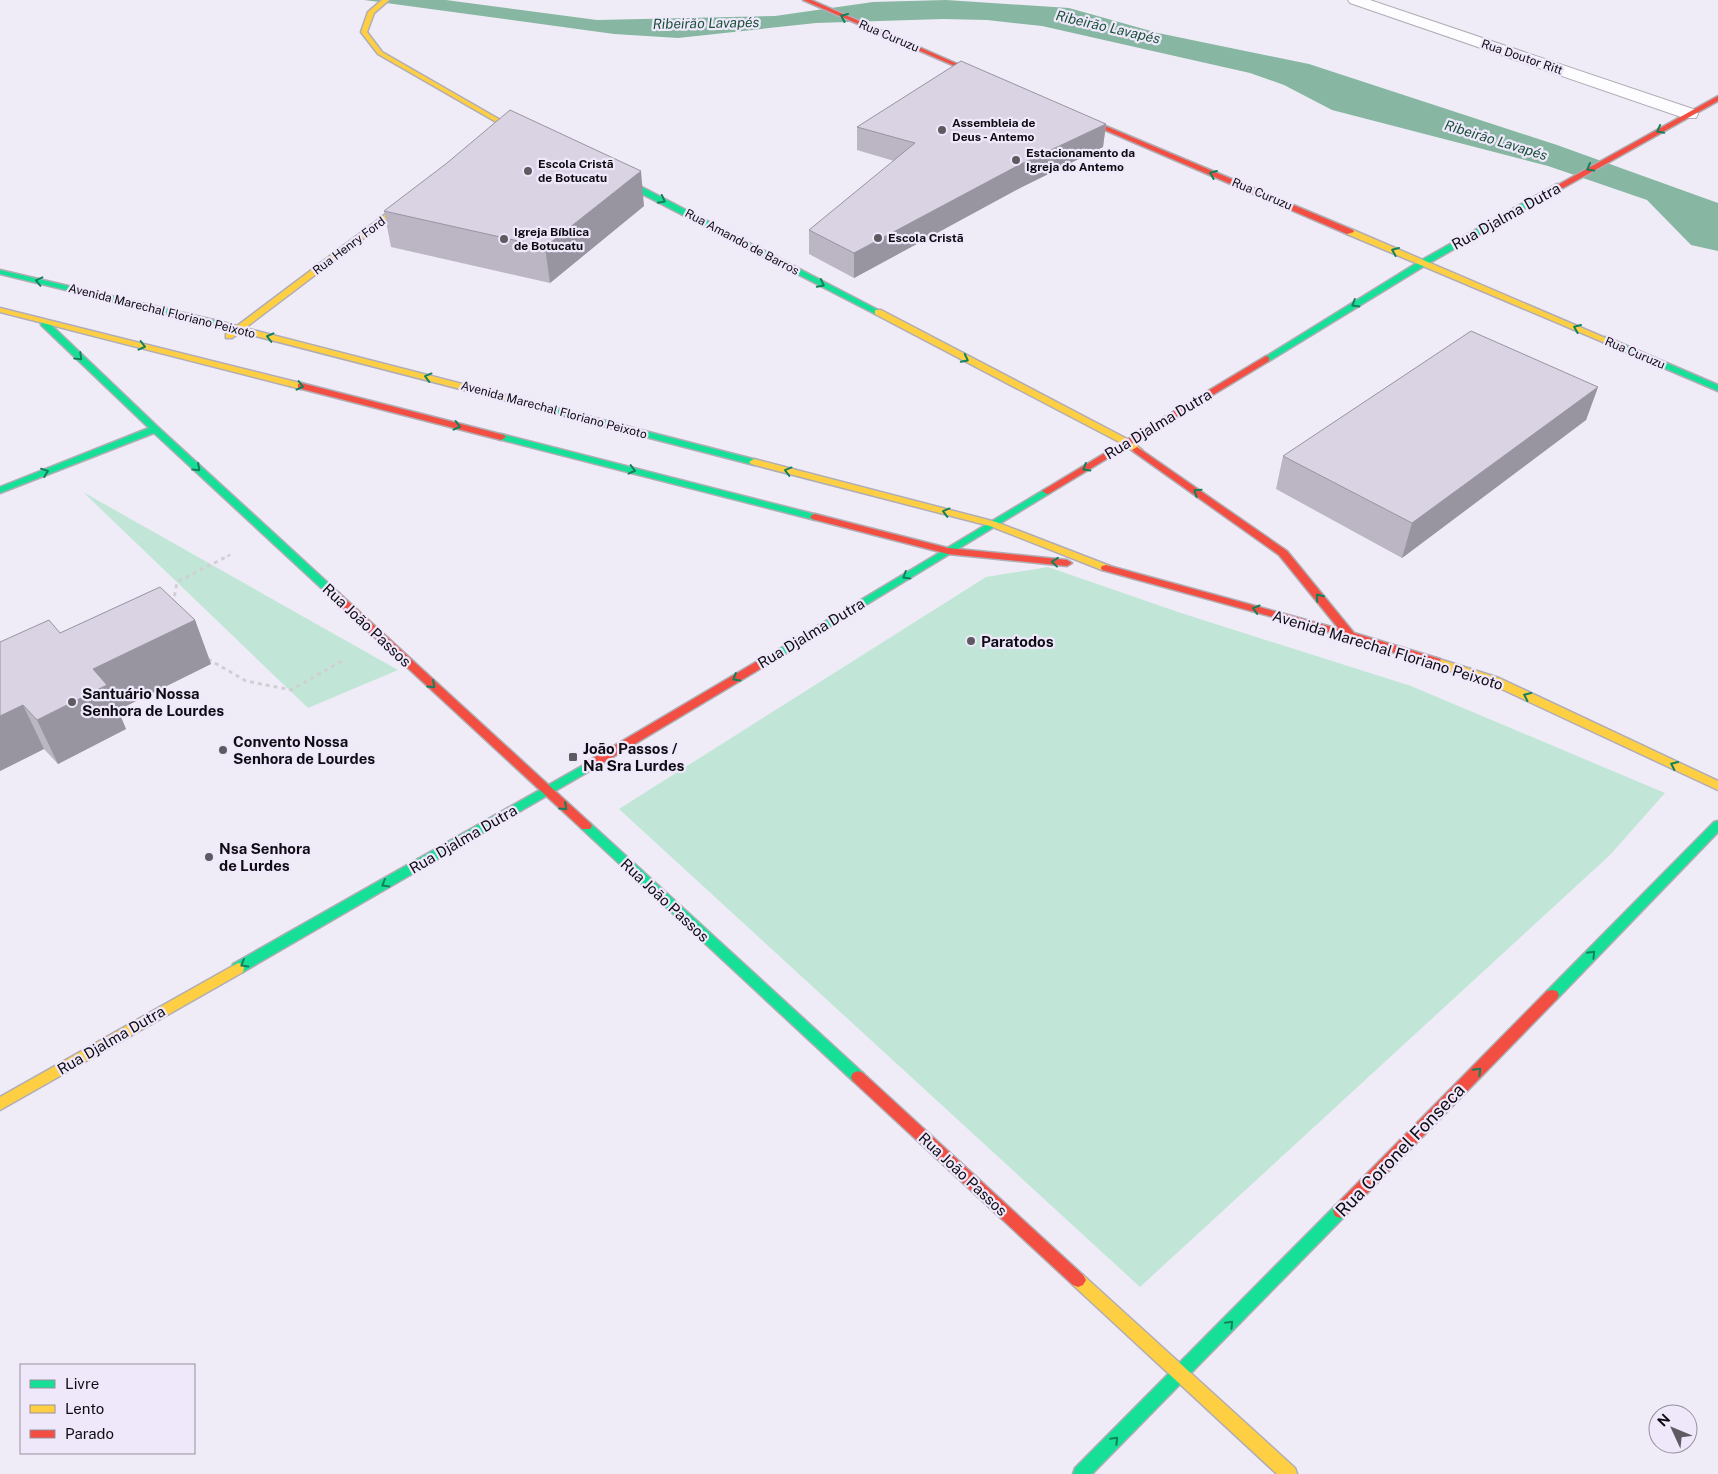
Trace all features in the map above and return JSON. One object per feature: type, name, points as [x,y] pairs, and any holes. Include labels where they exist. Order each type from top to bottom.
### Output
[{"type":"street","points":[[386,0],[371,12],[364,32],[380,52],[503,129],[542,143]]},
{"type":"street","name":"Rua Curuzu","points":[[806,0],[1003,85]]},
{"type":"street","name":"Rua Doutor Ritt","points":[[1355,0],[1690,114]]},
{"type":"street","name":"Rua Djalma Dutra","points":[[0,1104],[547,791],[1128,443],[1423,262],[1718,98]]},
{"type":"street","name":"Rua Curuzu","points":[[1058,108],[1718,388]]},
{"type":"street","name":"Rua Amando de Barros","points":[[603,171],[676,207],[1128,443],[1283,553],[1350,635]]},
{"type":"street","name":"Rua Henry Ford","points":[[222,341],[421,192]]},
{"type":"street","name":"Avenida Marechal Floriano Peixoto","points":[[0,272],[239,329],[993,524],[1104,567],[1350,635],[1494,681],[1718,786]]},
{"type":"street","points":[[72,299],[84,292]]},
{"type":"street","name":"Avenida Marechal Floriano Peixoto","points":[[0,310],[47,318],[187,357],[948,551],[1104,567]]},
{"type":"street","name":"Rua João Passos","points":[[47,318],[155,429],[1289,1474]]},
{"type":"street","points":[[187,357],[206,350]]},
{"type":"street","points":[[0,490],[155,429]]},
{"type":"street","points":[[599,462],[630,430]]},
{"type":"street","name":"Rua Coronel Fonseca","points":[[1081,1474],[1718,825]]},
{"type":"path","points":[[173,606],[177,582],[230,555],[238,562]]},
{"type":"path","points":[[204,655],[210,661],[246,681],[291,690],[348,658]]},
{"type":"shaded area","points":[[83,492],[398,670],[308,708]]},
{"type":"shaded area","points":[[1048,567],[1181,613],[1411,686],[1665,793],[1610,855],[1140,1287],[619,809],[986,577]]},
{"type":"water","name":"Ribeirão Lavapés","points":[[364,0],[446,0],[597,20],[775,16],[873,2],[946,0],[1069,8],[1158,33],[1309,64],[1557,145],[1718,203],[1718,251],[1691,245],[1647,200],[1548,166],[1332,110],[1284,85],[1250,73],[1042,26],[987,20],[943,19],[816,23],[678,38],[614,34]]},
{"type":"building","points":[[961,61],[1106,124],[1021,164],[854,253],[809,230],[915,143],[857,127]]},
{"type":"building","points":[[510,110],[641,171],[545,247],[384,211],[447,163]]},
{"type":"building","points":[[1471,331],[1598,387],[1412,523],[1283,456]]},
{"type":"building","points":[[160,587],[195,620],[93,669],[107,685],[37,720],[23,705],[0,716],[0,642],[49,620],[60,633]]},
{"type":"traffic: fast","points":[[610,174],[878,312]]},
{"type":"traffic: fast","points":[[1266,359],[1423,263],[1560,186]]},
{"type":"traffic: fast","points":[[0,272],[222,325]]},
{"type":"traffic: fast","points":[[44,323],[155,429],[335,595]]},
{"type":"traffic: fast","points":[[1606,340],[1718,388]]},
{"type":"traffic: fast","points":[[529,404],[754,462]]},
{"type":"traffic: fast","points":[[0,490],[155,429]]},
{"type":"traffic: fast","points":[[501,437],[815,517]]},
{"type":"traffic: fast","points":[[766,660],[1047,491]]},
{"type":"traffic: fast","points":[[238,968],[589,766]]},
{"type":"traffic: fast","points":[[1552,995],[1718,825]]},
{"type":"traffic: fast","points":[[586,826],[858,1077]]},
{"type":"traffic: fast","points":[[1081,1474],[1340,1211]]},
{"type":"traffic: slow","points":[[386,0],[371,12],[364,32],[380,53],[507,126],[530,137]]},
{"type":"traffic: slow","points":[[229,336],[414,197]]},
{"type":"traffic: slow","points":[[1350,232],[1606,340]]},
{"type":"traffic: slow","points":[[0,310],[301,386]]},
{"type":"traffic: slow","points":[[878,312],[1128,443],[1137,450]]},
{"type":"traffic: slow","points":[[222,325],[529,404]]},
{"type":"traffic: slow","points":[[754,462],[993,524],[1106,568]]},
{"type":"traffic: slow","points":[[1436,662],[1495,681],[1718,786]]},
{"type":"traffic: slow","points":[[0,1104],[238,968]]},
{"type":"traffic: slow","points":[[1078,1280],[1289,1474]]},
{"type":"traffic: jam","points":[[806,0],[989,79]]},
{"type":"traffic: jam","points":[[1560,186],[1718,98]]},
{"type":"traffic: jam","points":[[1072,114],[1350,232]]},
{"type":"traffic: jam","points":[[1047,491],[1266,359]]},
{"type":"traffic: jam","points":[[301,386],[501,437]]},
{"type":"traffic: jam","points":[[1137,450],[1283,553],[1350,635]]},
{"type":"traffic: jam","points":[[815,517],[948,551],[1067,563]]},
{"type":"traffic: jam","points":[[1106,568],[1350,635],[1436,662]]},
{"type":"traffic: jam","points":[[335,595],[586,826]]},
{"type":"traffic: jam","points":[[589,766],[766,660]]},
{"type":"traffic: jam","points":[[1340,1211],[1552,995]]},
{"type":"traffic: jam","points":[[858,1077],[1078,1280]]},
{"type":"place","name":"Assembleia de Deus - Antemo","points":[[942,130]]},
{"type":"place","name":"Estacionamento da Igreja do Antemo","points":[[1016,160]]},
{"type":"place","name":"Escola Cristã de Botucatu","points":[[528,171]]},
{"type":"place","name":"Escola Cristã","points":[[878,238]]},
{"type":"place","name":"Igreja Bíblica de Botucatu","points":[[504,239]]},
{"type":"place","name":"Paratodos","points":[[971,641]]},
{"type":"place","name":"Santuário Nossa Senhora de Lourdes","points":[[72,702]]},
{"type":"place","name":"Convento Nossa Senhora de Lourdes","points":[[223,750]]},
{"type":"place","name":"João Passos / Na Sra Lurdes","points":[[573,757]]},
{"type":"place","name":"Nsa Senhora de Lurdes","points":[[209,857]]}]
